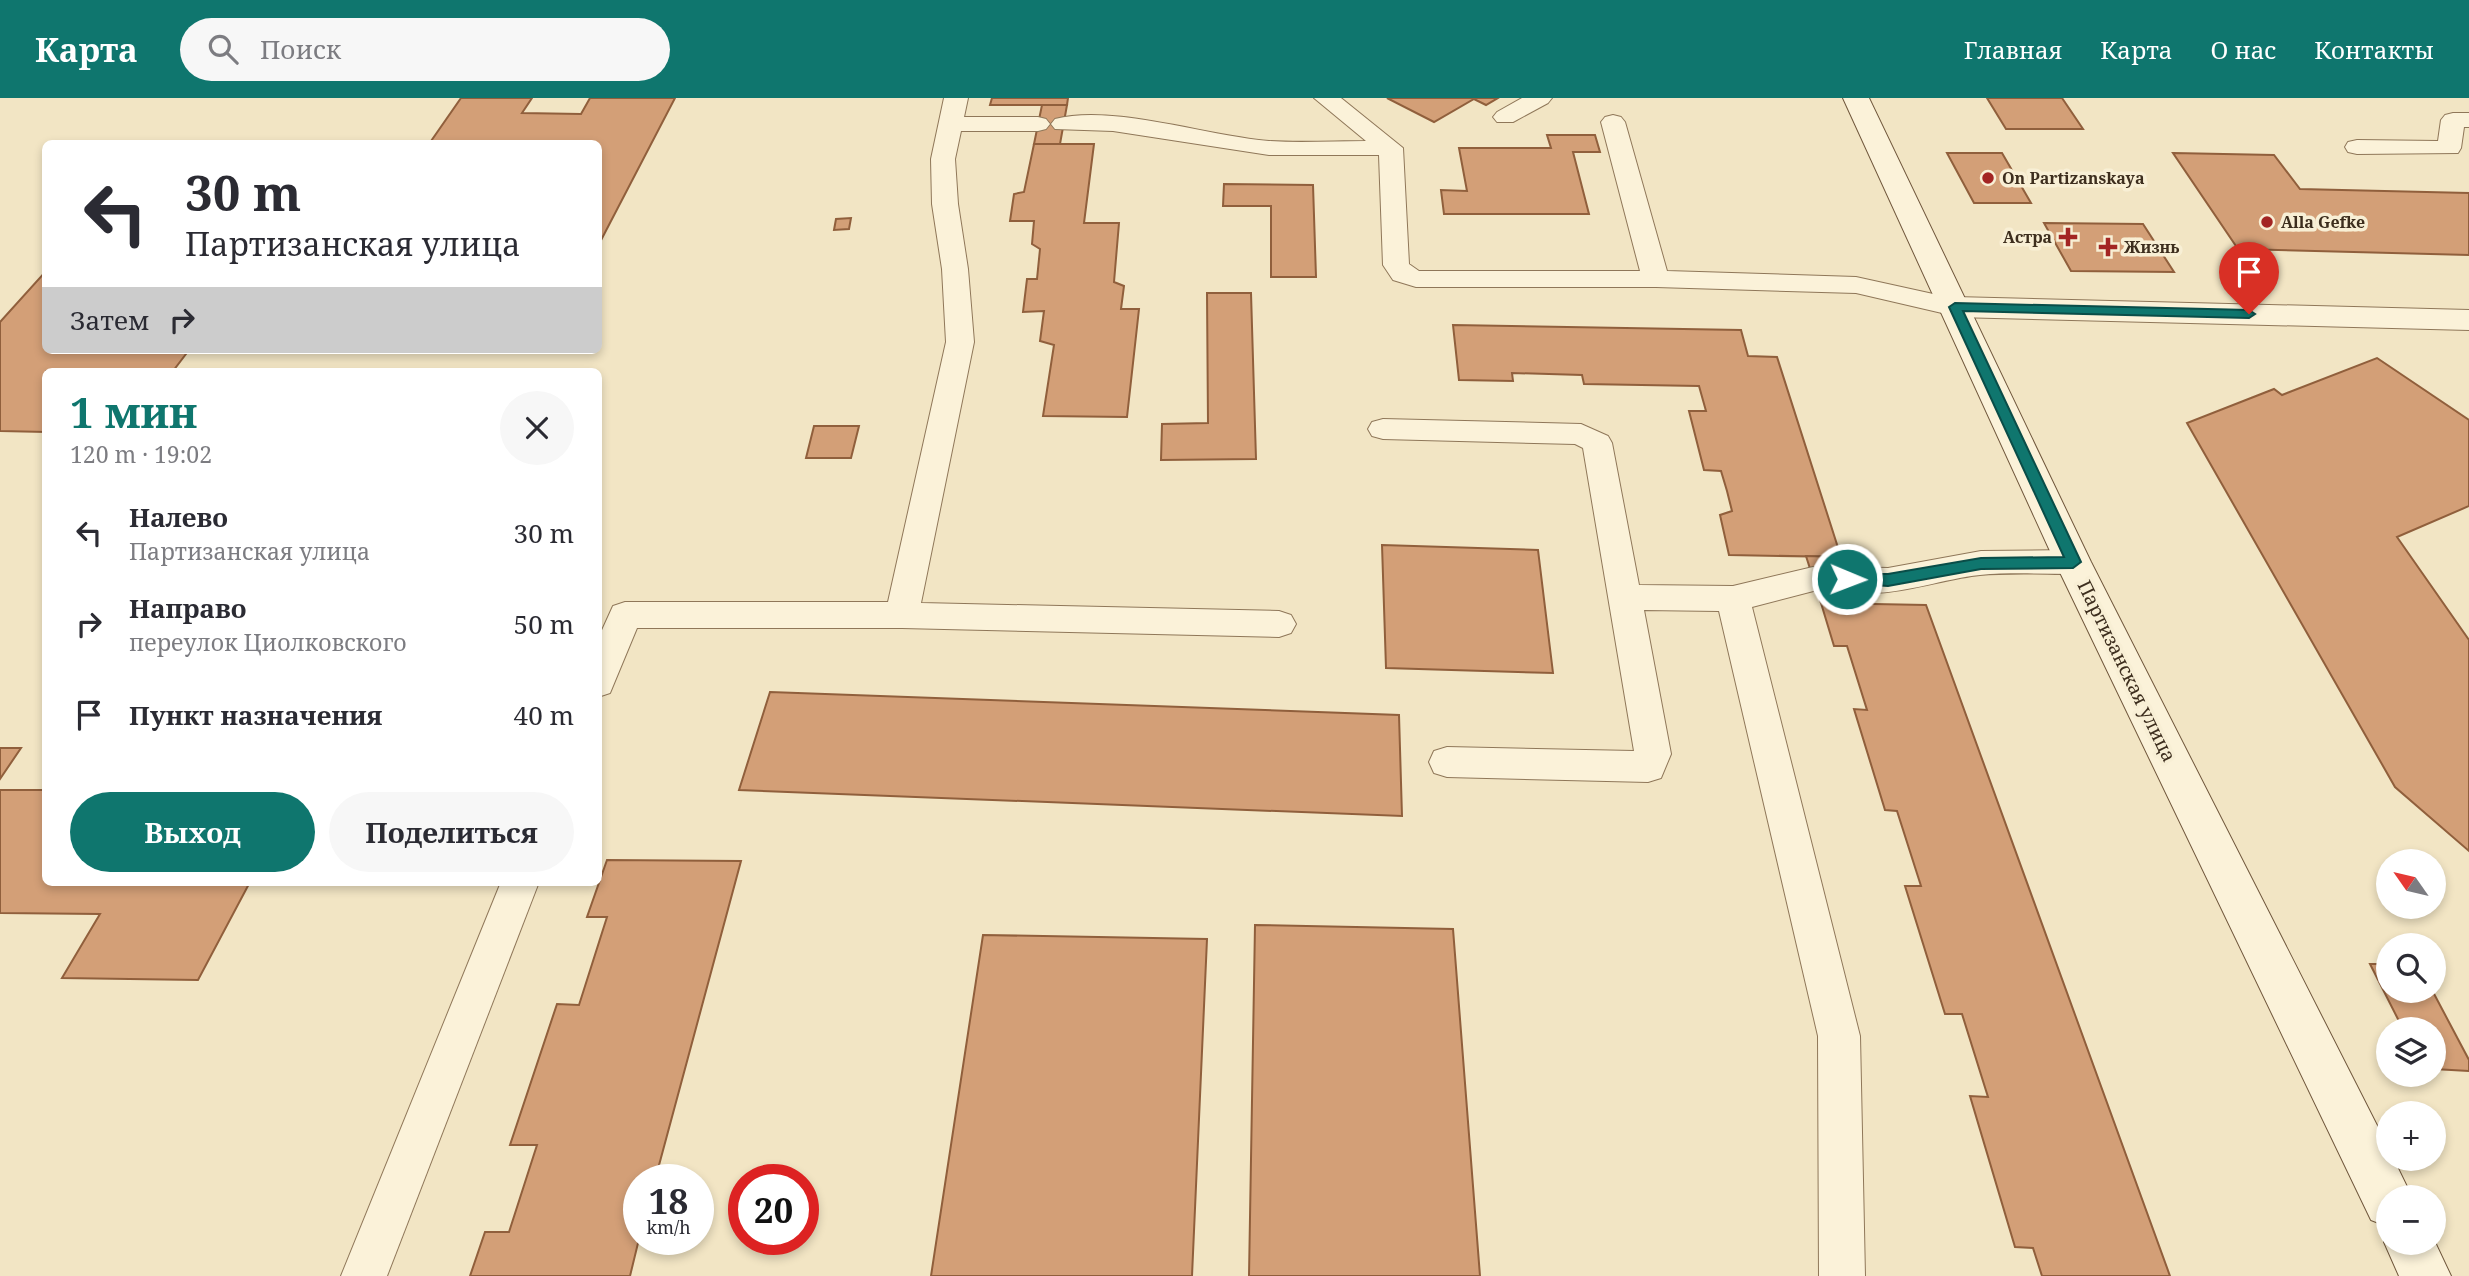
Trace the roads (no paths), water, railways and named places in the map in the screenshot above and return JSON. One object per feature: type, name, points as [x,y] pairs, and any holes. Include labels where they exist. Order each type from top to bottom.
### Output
[{"type":"main road","name":"Партизанская улица","points":[[1856,98],[2073,562],[2381,1185]]},
{"type":"main road","points":[[1955,307],[2469,320]]},
{"type":"main road","points":[[2415,1255],[2425,1276]]},
{"type":"lane","points":[[1326,98],[1391,148],[1396,265],[1404,274],[1416,279],[1656,279],[1856,285],[1955,307]]},
{"type":"lane","points":[[1505,117],[1540,98]]},
{"type":"lane","points":[[902,615],[960,342],[955,269],[944,193],[943,159],[954,111],[1051,124],[1113,124],[1269,148],[1391,148]]},
{"type":"lane","points":[[2357,147],[2449,148],[2453,120],[2469,120]]},
{"type":"lane","points":[[1613,122],[1656,279]]},
{"type":"lane","points":[[1383,429],[1581,434],[1597,443],[1653,754],[1648,766],[1447,762]]},
{"type":"lane","points":[[1624,597],[1732,599],[1830,579],[1888,580],[1981,564],[2073,562]]},
{"type":"lane","points":[[1732,599],[1839,1036],[1842,1276]]},
{"type":"lane","points":[[602,673],[625,615],[902,615],[1279,624]]},
{"type":"lane","points":[[364,1276],[518,886]]},
{"type":"place","name":"On Partizanskaya","points":[[1988,178]]},
{"type":"place","name":"Alla Gefke","points":[[2267,222]]},
{"type":"place","name":"Астра","points":[[2068,237]]},
{"type":"place","name":"Жизнь","points":[[2108,247]]}]
